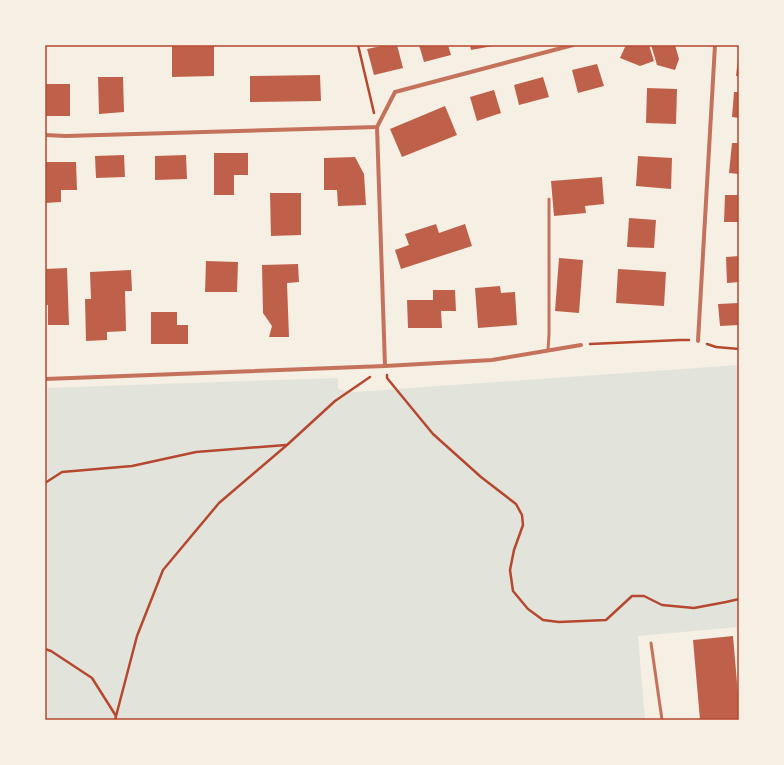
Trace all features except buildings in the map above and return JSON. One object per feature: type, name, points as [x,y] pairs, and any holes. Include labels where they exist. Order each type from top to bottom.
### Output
[{"type":"street","points":[[385,366],[377,127],[395,92],[573,45]]},
{"type":"street","points":[[698,341],[715,45]]},
{"type":"street","points":[[45,135],[74,136],[377,127]]},
{"type":"street","points":[[45,379],[385,366],[492,360],[581,345]]},
{"type":"lane","points":[[548,199],[548,350]]},
{"type":"lane","points":[[651,643],[662,720]]},
{"type":"path","points":[[358,45],[377,127]]},
{"type":"path","points":[[581,345],[680,340],[698,341],[716,347],[739,350]]},
{"type":"path","points":[[116,718],[137,636],[163,570],[219,503],[287,445],[335,401],[385,366],[387,378],[433,434],[481,477],[516,504],[522,515],[523,526],[514,550],[510,570],[513,591],[528,609],[543,620],[559,622],[606,620],[632,596],[644,596],[662,606],[694,608],[739,599]]},
{"type":"path","points":[[45,483],[62,472],[132,466],[196,452],[287,445]]},
{"type":"path","points":[[45,649],[51,651],[92,678],[116,718]]},
{"type":"shaded area","points":[[739,365],[739,627],[638,636],[645,720],[45,720],[45,388],[338,378],[338,389],[354,392]]}]
